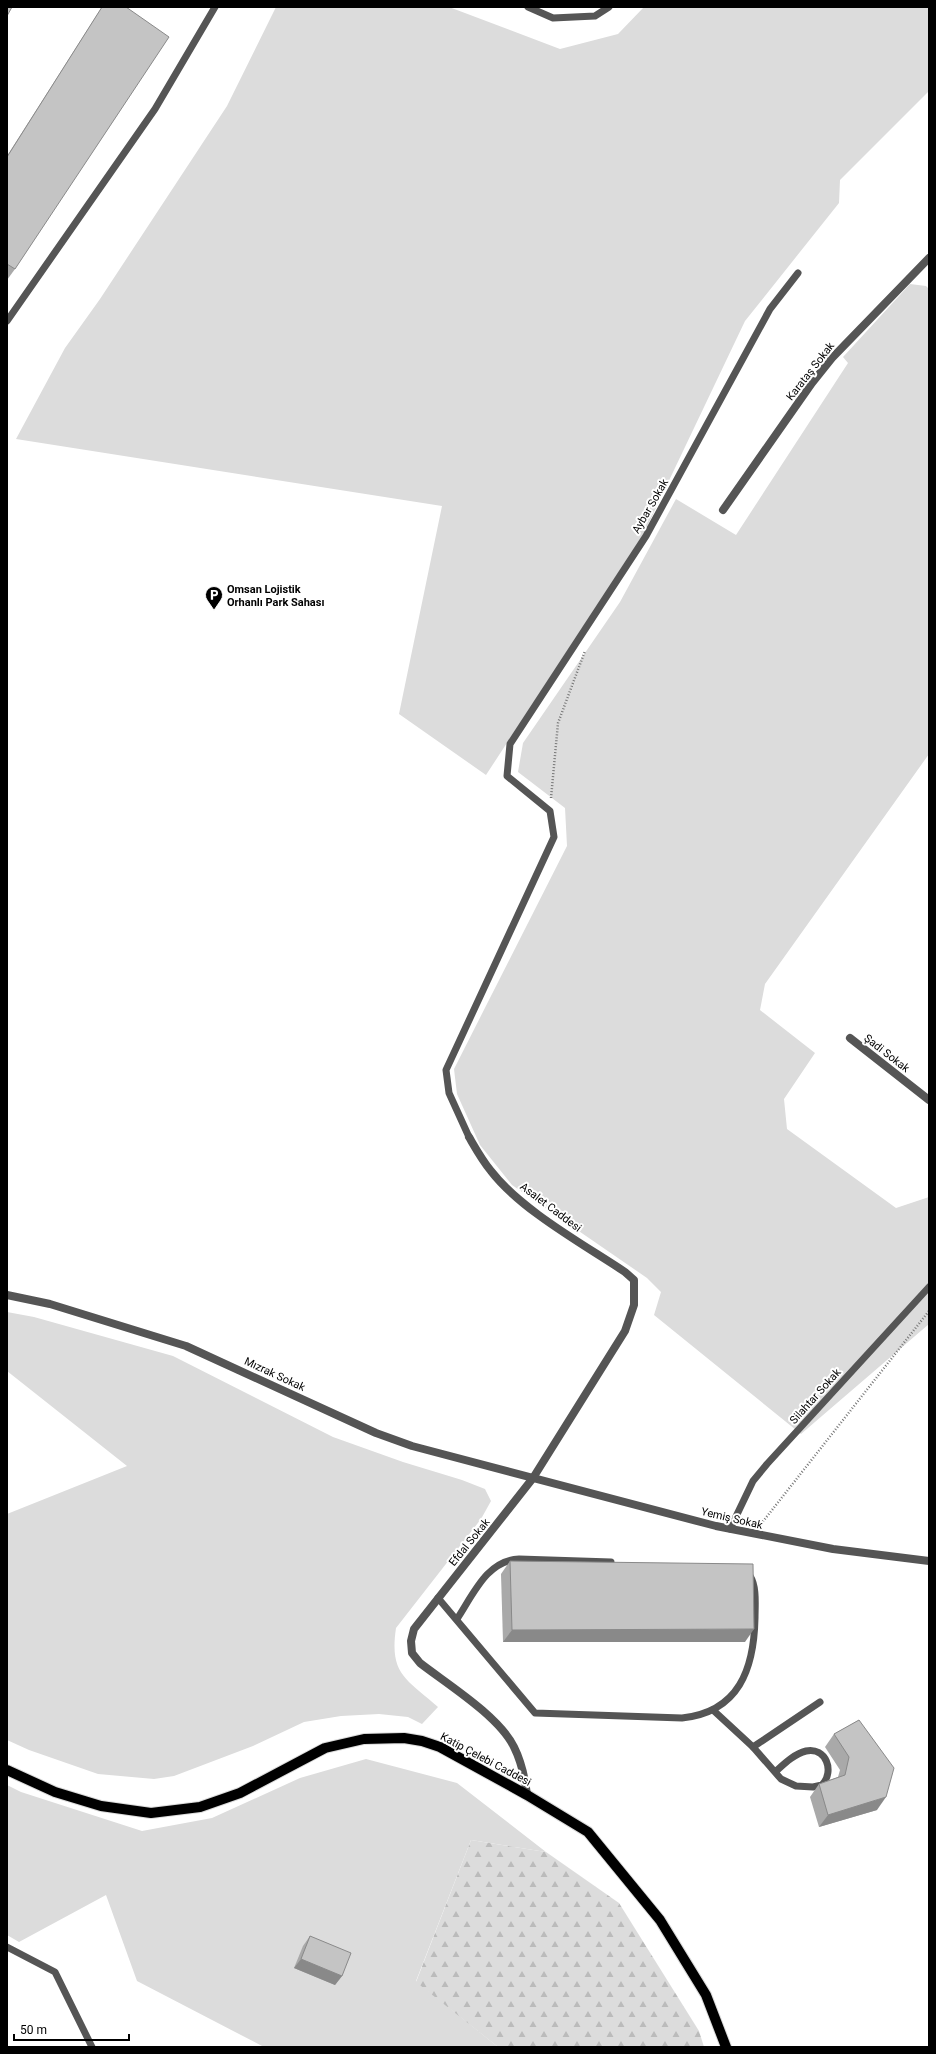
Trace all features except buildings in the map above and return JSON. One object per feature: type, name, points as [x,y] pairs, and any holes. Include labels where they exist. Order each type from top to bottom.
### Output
[{"type":"main road","name":"Katip Çelebi Caddesi","points":[[7,1770],[55,1792],[101,1806],[151,1813],[200,1807],[240,1793],[325,1748],[364,1739],[404,1738],[422,1741],[440,1747],[527,1795],[588,1832],[660,1920],[706,1995],[726,2047]]},
{"type":"street","name":"Karataş Sokak","points":[[723,510],[812,383],[832,358],[929,258]]},
{"type":"street","name":"Şadi Sokak","points":[[850,1038],[929,1100]]},
{"type":"street","name":"Asalet Caddesi","points":[[469,1137],[492,1172],[524,1202],[548,1221],[625,1272],[634,1280]]},
{"type":"street","name":"Efdal Sokak","points":[[527,1795],[525,1775],[513,1746],[505,1734],[488,1716],[420,1663],[412,1653],[411,1641],[414,1629],[533,1478],[625,1331],[634,1305],[634,1280]]},
{"type":"street","name":"Mızrak Sokak","points":[[7,1295],[50,1304],[161,1337],[220,1360],[376,1433],[412,1446],[533,1478]]},
{"type":"street","name":"Yemiş Sokak","points":[[533,1478],[730,1529],[833,1549],[929,1561]]},
{"type":"lane","points":[[7,321],[155,109],[214,7]]},
{"type":"lane","points":[[528,7],[553,18],[595,16],[609,7]]},
{"type":"lane","name":"Aybar Sokak","points":[[550,811],[507,776],[510,744],[646,536],[770,309],[798,273]]},
{"type":"lane","points":[[469,1137],[449,1093],[446,1070],[554,837],[550,811]]},
{"type":"lane","name":"Silahtar Sokak","points":[[730,1529],[754,1481],[767,1464],[929,1287]]},
{"type":"lane","points":[[456,1619],[490,1572],[506,1560],[520,1559],[620,1562]]},
{"type":"lane","points":[[438,1598],[535,1713],[682,1718],[703,1715],[722,1705],[737,1690],[743,1681],[750,1661],[753,1644],[755,1608],[753,1584],[747,1571]]},
{"type":"lane","points":[[753,1747],[820,1702]]},
{"type":"lane","points":[[713,1710],[753,1747],[781,1779],[788,1783],[804,1787],[822,1785],[828,1776],[829,1771],[824,1758],[818,1753],[810,1751],[794,1757],[775,1772]]},
{"type":"lane","points":[[7,1946],[55,1972],[92,2047]]},
{"type":"path","points":[[550,811],[558,723],[585,650]]},
{"type":"path","points":[[754,1534],[929,1311]]},
{"type":"green space","points":[[276,7],[449,7],[560,49],[618,34],[644,7],[929,7],[929,91],[840,180],[839,203],[745,321],[644,533],[486,775],[399,714],[442,506],[16,439],[65,348],[100,299],[227,106]]},
{"type":"green space","points":[[910,284],[926,286],[929,289],[929,754],[765,984],[760,1010],[815,1053],[784,1099],[787,1129],[896,1208],[929,1197],[929,1324],[801,1434],[654,1315],[661,1292],[647,1278],[512,1185],[480,1145],[457,1094],[454,1069],[567,846],[565,808],[518,772],[523,743],[620,602],[676,499],[736,535],[848,363],[843,357]]},
{"type":"green space","points":[[7,1312],[34,1317],[173,1356],[333,1437],[485,1489],[491,1501],[481,1519],[396,1628],[395,1656],[398,1666],[409,1682],[438,1707],[422,1724],[408,1717],[379,1714],[341,1716],[304,1722],[253,1746],[174,1776],[154,1779],[98,1774],[29,1750],[7,1740],[7,1514],[127,1466],[7,1371]]},
{"type":"green space","points":[[366,1759],[457,1783],[546,1852],[471,1840],[416,1981],[498,2047],[264,2047],[137,1981],[106,1895],[19,1942],[7,1935],[7,1785],[21,1792],[142,1831],[212,1818],[300,1778]]},
{"type":"green space","points":[[471,1840],[546,1852],[619,1903],[699,2031],[704,2047],[498,2047],[416,1982]]},
{"type":"place","name":"Omsan Lojistik Orhanlı Park Sahası","points":[[214,610]]}]
